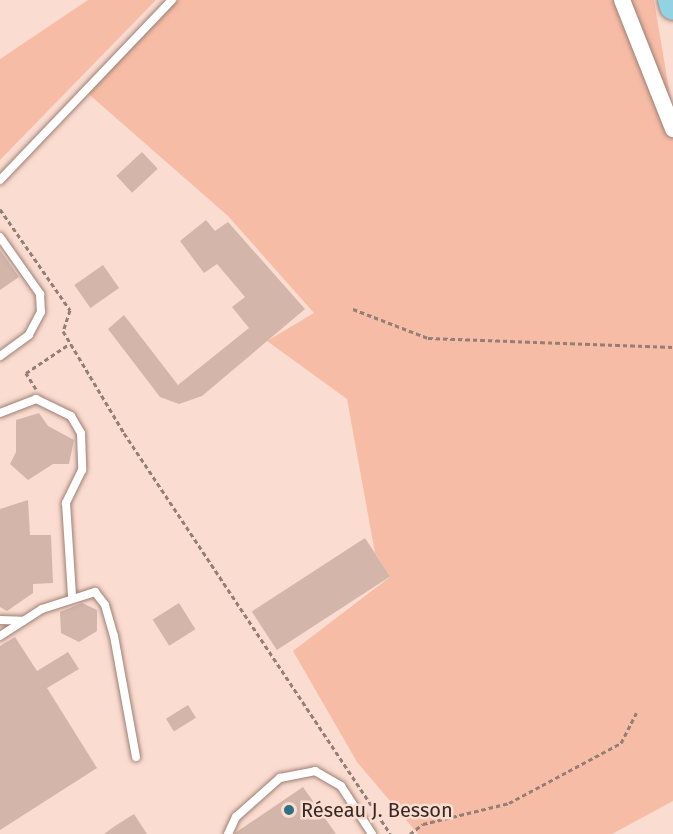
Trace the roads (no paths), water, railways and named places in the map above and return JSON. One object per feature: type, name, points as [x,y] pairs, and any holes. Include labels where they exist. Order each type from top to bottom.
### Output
[{"type":"main road","points":[[670,0],[673,7]]},
{"type":"street","points":[[622,0],[673,129]]},
{"type":"lane","points":[[0,180],[172,0]]},
{"type":"lane","points":[[0,237],[40,294],[41,312],[29,335],[0,356]]},
{"type":"lane","points":[[0,413],[16,404],[43,401],[71,416],[85,452],[79,484],[66,503],[72,596]]},
{"type":"lane","points":[[0,636],[23,621],[72,596],[95,592],[105,605],[136,757]]},
{"type":"lane","points":[[0,620],[23,621]]},
{"type":"lane","points":[[228,834],[236,817],[280,778],[315,771],[341,786],[372,834]]},
{"type":"place","name":"Réseau J. Besson","points":[[289,810]]}]
